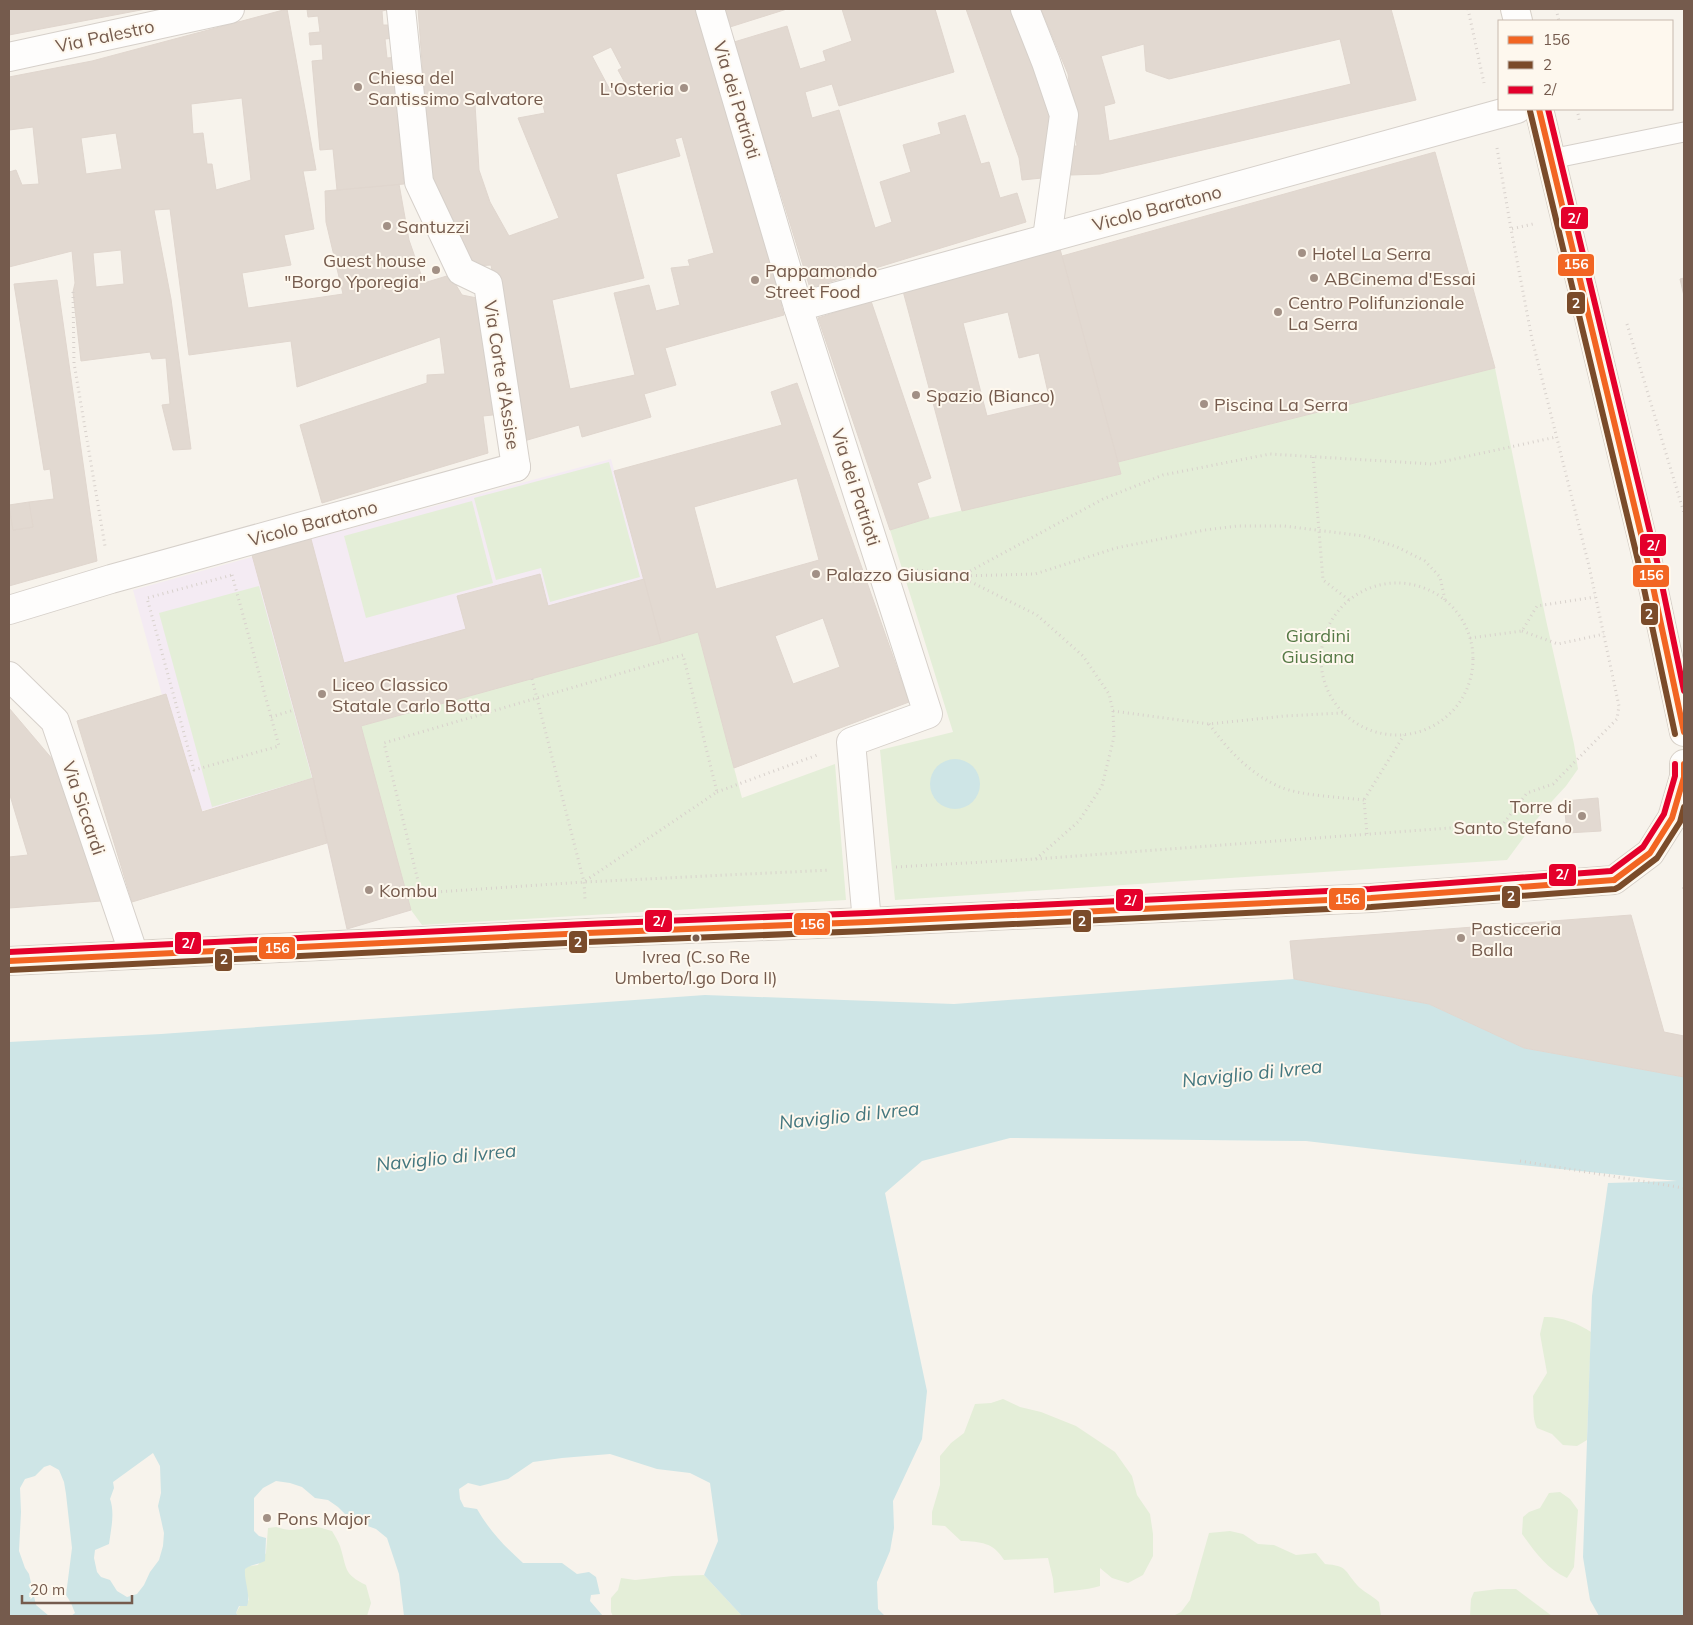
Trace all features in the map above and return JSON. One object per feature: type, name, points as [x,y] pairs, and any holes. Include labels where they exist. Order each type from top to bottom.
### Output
[{"type":"street","name":"Via Palestro","points":[[9,57],[230,9]]},
{"type":"street","name":"Via Corte d'Assise","points":[[401,9],[419,182],[461,271],[488,284],[516,468]]},
{"type":"street","name":"Via dei Patrioti","points":[[710,9],[798,307],[928,714],[851,742]]},
{"type":"street","points":[[1025,9],[1064,115],[1048,238]]},
{"type":"street","name":"Vicolo Baratono","points":[[798,307],[1513,110]]},
{"type":"street","points":[[1539,110],[1648,563],[1684,732]]},
{"type":"street","name":"Vicolo Baratono","points":[[9,610],[111,579],[516,468]]},
{"type":"street","name":"Via Siccardi","points":[[9,676],[55,721],[134,955]]},
{"type":"street","points":[[851,742],[864,869],[867,922]]},
{"type":"street","points":[[9,961],[1371,898],[1614,880],[1650,853],[1672,818],[1684,777],[1684,764]]},
{"type":"lane","points":[[1551,159],[1684,132]]},
{"type":"path","points":[[407,898],[421,893],[584,882],[864,869],[1503,824],[1527,793],[1553,784],[1617,719],[1620,706],[1532,339],[1511,229],[1565,218]]},
{"type":"path","points":[[73,292],[74,363],[111,579]]},
{"type":"path","points":[[1626,319],[1684,512]]},
{"type":"path","points":[[960,576],[1103,499],[1163,475],[1270,454],[1432,464],[1556,436]]},
{"type":"path","points":[[1313,457],[1323,580],[1349,600]]},
{"type":"path","points":[[880,564],[960,576],[1035,574],[1116,548],[1205,530],[1237,526],[1284,526],[1364,536],[1397,547],[1425,561],[1440,577],[1445,600]]},
{"type":"path","points":[[196,585],[147,598],[194,770],[280,746],[232,575]]},
{"type":"path","points":[[960,576],[1037,615],[1083,656],[1109,694],[1114,737],[1102,786],[1080,821],[1036,858]]},
{"type":"path","points":[[1386,584],[1403,584],[1422,588],[1445,600],[1459,614],[1470,638],[1473,650],[1472,677],[1462,699],[1443,720],[1426,729],[1404,735],[1380,733],[1362,726],[1344,713],[1331,697],[1322,671],[1321,656],[1324,638],[1339,609],[1349,600],[1371,588],[1386,584]]},
{"type":"path","points":[[1522,632],[1537,606],[1595,597]]},
{"type":"path","points":[[1470,638],[1522,632],[1558,644],[1604,634]]},
{"type":"path","points":[[421,893],[384,743],[683,655],[717,792]]},
{"type":"path","points":[[532,679],[584,882],[587,933]]},
{"type":"path","points":[[271,717],[294,710]]},
{"type":"path","points":[[1112,711],[1209,724],[1285,716],[1344,713]]},
{"type":"path","points":[[1209,724],[1229,750],[1249,768],[1281,787],[1312,794],[1364,800]]},
{"type":"path","points":[[1367,834],[1364,800],[1404,735]]},
{"type":"path","points":[[584,882],[717,792],[851,742]]},
{"type":"path","points":[[1520,1161],[1684,1188]]},
{"type":"shaded area","name":"Liceo Classico Statale Carlo Botta","points":[[611,459],[661,643],[407,898],[411,910],[347,929],[312,778],[202,811],[166,694],[162,695],[133,590],[252,557],[252,555]]},
{"type":"green space","name":"Giardini Giusiana","points":[[1495,368],[1578,769],[1566,786],[1543,811],[1507,860],[895,900],[880,750],[953,732],[890,530],[929,518],[1121,474],[1118,462]]},
{"type":"green space","points":[[609,462],[640,577],[550,602],[541,568],[496,580],[474,498]]},
{"type":"green space","points":[[472,501],[493,583],[366,618],[344,536]]},
{"type":"green space","points":[[259,586],[312,778],[212,807],[159,613]]},
{"type":"green space","points":[[698,632],[742,798],[835,764],[846,900],[422,925],[411,910],[407,898],[361,726]]},
{"type":"green space","points":[[1544,1317],[1568,1321],[1591,1332],[1587,1440],[1577,1446],[1563,1445],[1552,1434],[1537,1428],[1534,1420],[1533,1396],[1547,1373],[1540,1334]]},
{"type":"green space","points":[[1003,1399],[1020,1407],[1041,1412],[1076,1426],[1115,1452],[1132,1476],[1137,1495],[1150,1514],[1153,1534],[1153,1556],[1143,1575],[1128,1583],[1112,1578],[1100,1568],[1100,1586],[1054,1593],[1048,1558],[1004,1560],[991,1546],[961,1541],[945,1526],[932,1525],[932,1512],[940,1485],[940,1456],[951,1443],[964,1433],[975,1404],[991,1403]]},
{"type":"green space","points":[[1560,1492],[1570,1499],[1578,1510],[1574,1567],[1567,1578],[1547,1565],[1522,1534],[1523,1517],[1529,1512],[1540,1508],[1549,1493]]},
{"type":"green space","points":[[276,1527],[292,1530],[318,1527],[332,1531],[340,1546],[347,1570],[353,1577],[366,1585],[371,1603],[367,1616],[238,1616],[236,1613],[240,1606],[249,1600],[244,1580],[244,1569],[249,1566],[258,1565],[266,1553],[268,1528]]},
{"type":"green space","points":[[1230,1531],[1243,1534],[1258,1544],[1274,1545],[1296,1555],[1316,1553],[1325,1564],[1338,1566],[1345,1570],[1359,1587],[1379,1602],[1381,1616],[1173,1616],[1181,1612],[1190,1600],[1209,1533]]},
{"type":"green space","points":[[704,1575],[742,1616],[613,1616],[611,1612],[611,1598],[618,1590],[621,1578],[635,1580]]},
{"type":"green space","points":[[1516,1589],[1552,1616],[1470,1616],[1471,1599],[1474,1592]]},
{"type":"water","points":[[950,759],[960,759],[973,766],[980,779],[980,789],[973,802],[960,809],[950,809],[941,805],[934,798],[930,789],[930,779],[934,770],[941,763]]},
{"type":"water","name":"Naviglio di Ivrea","points":[[1294,979],[1429,1004],[1524,1048],[1684,1077],[1684,1616],[1599,1616],[1590,1600],[1583,1557],[1592,1296],[1608,1183],[1677,1181],[1306,1141],[1010,1138],[922,1161],[885,1193],[927,1391],[922,1439],[893,1501],[894,1528],[890,1551],[877,1582],[878,1609],[885,1616],[742,1616],[704,1575],[718,1541],[710,1483],[690,1473],[657,1469],[610,1454],[533,1462],[508,1479],[480,1486],[468,1483],[459,1489],[460,1499],[464,1507],[477,1509],[497,1537],[523,1563],[562,1563],[577,1574],[589,1572],[596,1577],[600,1594],[591,1595],[590,1601],[603,1616],[404,1616],[399,1574],[387,1538],[376,1529],[346,1515],[328,1500],[315,1498],[302,1487],[276,1481],[263,1488],[254,1498],[254,1531],[259,1536],[266,1538],[265,1561],[245,1569],[248,1602],[247,1606],[239,1606],[236,1613],[238,1616],[71,1616],[75,1613],[66,1595],[72,1548],[66,1494],[59,1470],[50,1465],[44,1467],[35,1476],[25,1479],[20,1488],[19,1551],[29,1574],[36,1605],[49,1616],[9,1616],[9,1042],[161,1034],[705,995],[954,1004]],"holes":[[[153,1453],[160,1466],[161,1493],[158,1506],[164,1533],[163,1546],[159,1560],[150,1572],[144,1585],[137,1594],[127,1597],[117,1591],[110,1580],[101,1577],[97,1572],[94,1558],[95,1550],[109,1544],[112,1527],[110,1499],[114,1488],[113,1482]]]},
{"type":"building","points":[[9,9],[146,9],[9,35]]},
{"type":"building","points":[[287,9],[316,170],[303,171],[314,229],[284,235],[291,265],[242,273],[248,308],[343,294],[326,222],[325,191],[399,184],[409,240],[424,283],[450,275],[462,295],[482,299],[502,414],[483,416],[488,453],[322,503],[300,425],[427,383],[427,375],[445,374],[440,337],[297,387],[291,341],[189,355],[170,209],[154,210],[171,299],[191,449],[173,450],[162,405],[170,404],[166,358],[152,359],[150,352],[81,361],[73,292],[75,283],[72,251],[9,267],[9,172],[16,170],[22,185],[39,184],[33,127],[9,130],[9,77],[92,61]],"holes":[[[242,98],[251,180],[216,190],[212,164],[207,164],[203,133],[193,134],[191,104]],[[116,133],[122,169],[86,174],[81,138]],[[121,250],[124,284],[96,287],[93,253]]]},
{"type":"building","name":"Chiesa del Santissimo Salvatore","points":[[307,9],[391,9],[382,11],[383,25],[393,25],[394,38],[385,39],[387,58],[399,57],[404,112],[398,120],[404,184],[337,190],[333,149],[320,150],[312,61],[323,60],[322,44],[310,45],[309,33],[320,32],[318,16],[308,17]]},
{"type":"building","points":[[418,9],[700,9],[787,303],[781,304],[784,315],[665,348],[676,385],[644,394],[651,417],[582,437],[579,425],[524,441],[491,265],[475,266],[431,181]],"holes":[[[611,47],[622,68],[618,70],[624,81],[609,88],[592,56]],[[540,94],[545,113],[518,118],[559,218],[509,236],[490,202],[479,170],[475,104]],[[682,137],[714,253],[688,260],[690,266],[671,268],[680,305],[656,311],[649,285],[614,293],[635,375],[570,389],[552,300],[644,278],[616,174],[680,156],[675,139]]]},
{"type":"building","points":[[724,9],[787,9],[730,27]]},
{"type":"building","points":[[842,9],[935,9],[954,72],[839,106],[832,84],[805,92],[812,118],[839,110],[875,228],[892,222],[880,182],[911,172],[903,145],[941,134],[938,123],[965,115],[981,164],[989,162],[1000,198],[1017,193],[1026,222],[810,288],[734,42],[787,26],[800,69],[826,61],[823,51],[852,41]]},
{"type":"building","points":[[966,9],[1015,9],[1056,116],[1042,178],[1022,180],[1019,158]]},
{"type":"building","points":[[1041,9],[1391,9],[1416,100],[1100,174],[1071,175],[1069,146],[1077,146],[1068,74]],"holes":[[[1340,39],[1351,84],[1109,141],[1104,106],[1115,103],[1101,56],[1144,44],[1146,71],[1169,79]]]},
{"type":"building","name":"Centro Polifunzionale La Serra","points":[[1435,152],[1495,368],[1118,462],[1062,256]]},
{"type":"building","points":[[1060,249],[1121,474],[962,511],[903,291]],"holes":[[[1008,312],[1019,358],[1039,353],[1050,401],[987,416],[963,323]]]},
{"type":"building","points":[[1684,278],[1684,296],[1680,279]]},
{"type":"building","points":[[57,280],[97,561],[9,586],[9,505],[13,530],[33,527],[29,502],[54,499],[50,469],[44,470],[14,284]]},
{"type":"building","points":[[871,301],[931,478],[917,483],[929,518],[890,530],[818,318]]},
{"type":"building","name":"Palazzo Giusiana","points":[[797,383],[909,702],[734,768],[698,632],[661,643],[614,471],[782,425],[771,392]],"holes":[[[797,478],[819,560],[716,589],[694,507]],[[823,618],[840,667],[793,684],[775,636]]]},
{"type":"building","points":[[29,502],[33,527],[13,530],[9,505]]},
{"type":"building","points":[[311,539],[344,663],[466,629],[457,596],[540,574],[548,606],[644,579],[661,643],[361,726],[411,910],[347,929],[313,778],[252,555]]},
{"type":"building","points":[[166,694],[202,812],[313,778],[327,843],[132,902],[77,721]]},
{"type":"building","points":[[9,708],[59,767],[101,901],[9,908],[9,857],[28,855],[9,792]]},
{"type":"building","name":"Torre di Santo Stefano","points":[[1598,798],[1601,831],[1567,833],[1564,801]]},
{"type":"building","points":[[1631,915],[1664,1032],[1684,1036],[1684,1077],[1524,1048],[1429,1004],[1294,979],[1290,941]]},
{"type":"transit line","name":"156","points":[[1539,110],[1648,563],[1684,732]]},
{"type":"transit line","name":"2/","points":[[1548,110],[1657,561],[1684,691]]},
{"type":"transit line","name":"2","points":[[1530,111],[1639,565],[1675,734]]},
{"type":"transit line","name":"2/","points":[[9,952],[1370,889],[1611,871],[1643,847],[1664,814],[1675,776],[1675,764]]},
{"type":"transit line","name":"156","points":[[1614,880],[1650,853],[1672,818],[1684,777],[1684,764]]},
{"type":"transit line","name":"2","points":[[9,970],[1371,907],[1615,889],[1657,858],[1680,822],[1684,807]]},
{"type":"transit line","name":"156","points":[[9,961],[1371,898],[1614,880]]},
{"type":"place","name":"Chiesa del Santissimo Salvatore","points":[[358,87]]},
{"type":"place","name":"L'Osteria","points":[[684,88]]},
{"type":"place","name":"Santuzzi","points":[[387,226]]},
{"type":"place","name":"Hotel La Serra","points":[[1302,253]]},
{"type":"place","name":"Guest house \"Borgo Yporegia\"","points":[[436,270]]},
{"type":"place","name":"ABCinema d'Essai","points":[[1314,278]]},
{"type":"place","name":"Pappamondo Street Food","points":[[755,280]]},
{"type":"place","name":"Centro Polifunzionale La Serra","points":[[1278,312]]},
{"type":"place","name":"Spazio (Bianco)","points":[[916,395]]},
{"type":"place","name":"Piscina La Serra","points":[[1204,404]]},
{"type":"place","name":"Palazzo Giusiana","points":[[816,574]]},
{"type":"place","name":"Liceo Classico Statale Carlo Botta","points":[[322,694]]},
{"type":"place","name":"Torre di Santo Stefano","points":[[1582,816]]},
{"type":"place","name":"Kombu","points":[[369,890]]},
{"type":"place","name":"Ivrea (C.so Re Umberto/l.go Dora II)","points":[[696,938]]},
{"type":"place","name":"Pasticceria Balla","points":[[1461,938]]},
{"type":"place","name":"Pons Major","points":[[267,1518]]}]
